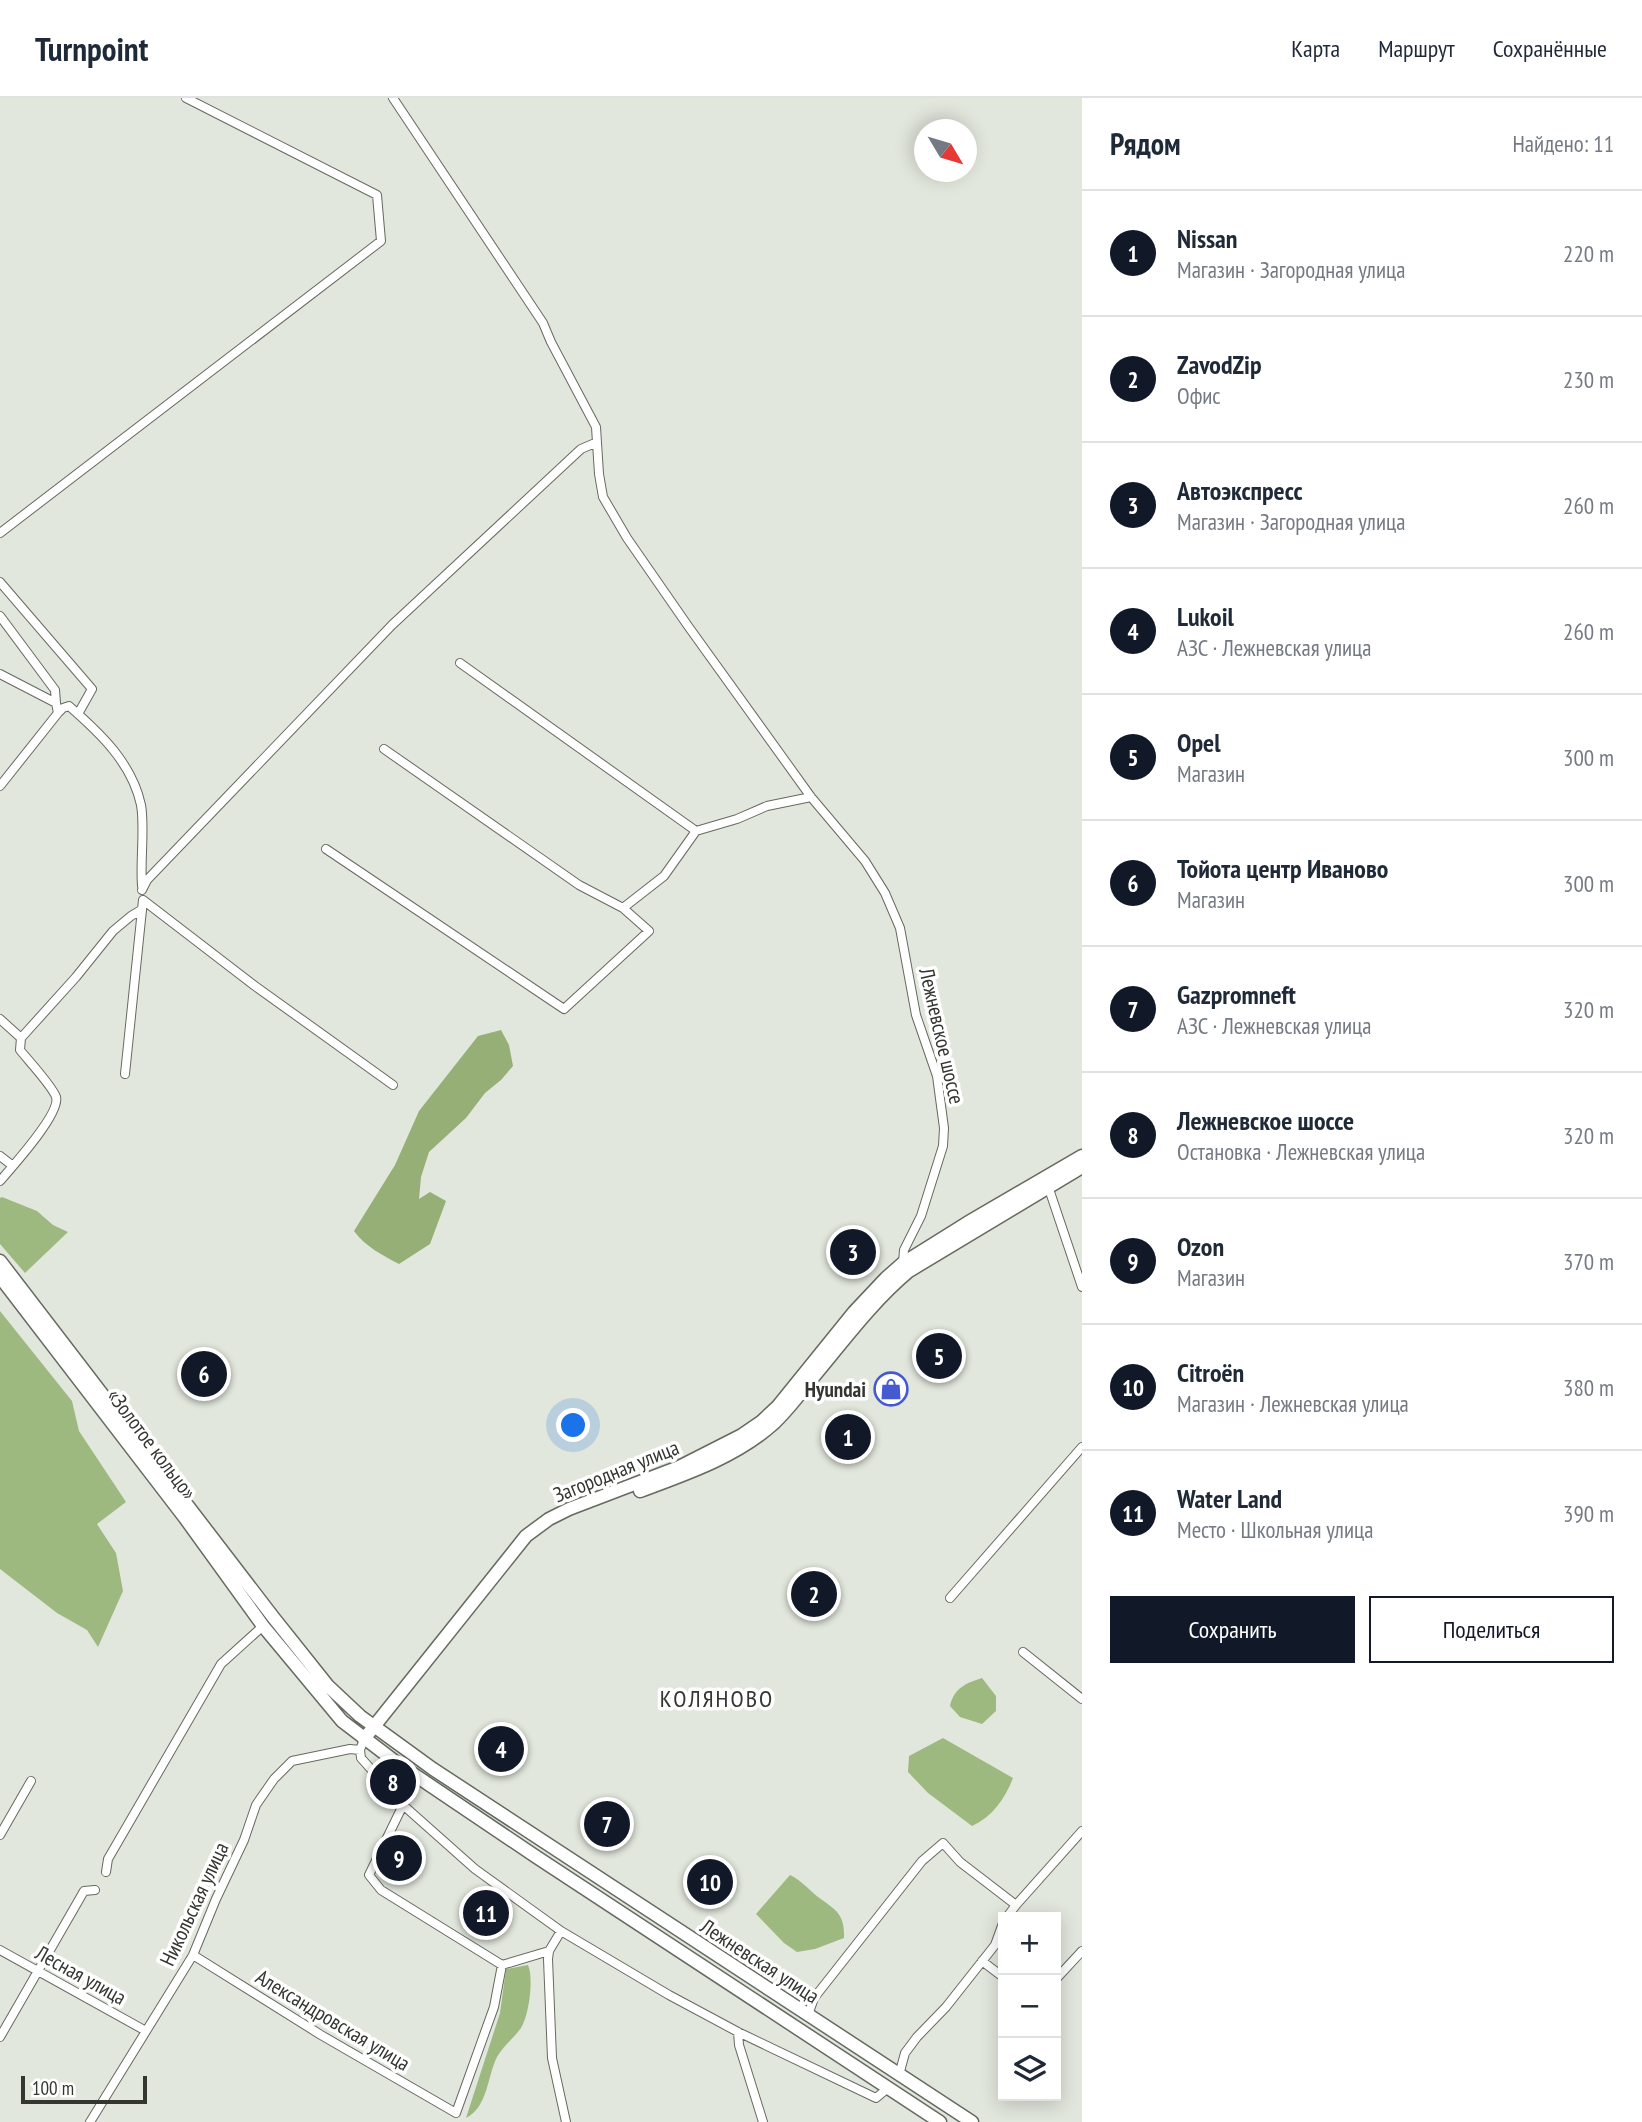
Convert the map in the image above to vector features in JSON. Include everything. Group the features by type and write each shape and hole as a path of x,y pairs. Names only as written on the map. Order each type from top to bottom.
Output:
{"main road":[{"path":"906,1267 1038,1180 1082,1156"},
{"path":"906,1267 1082,1167"},
{"name":"«Золотое кольцо»","path":"0,1261 269,1627"},
{"name":"Загородная улица","path":"365,1744 541,1534 554,1525 677,1478 744,1445 775,1422 906,1267"},
{"name":"«Золотое кольцо»","path":"0,1278 269,1627"},
{"name":"Лежневская улица","path":"269,1627 351,1709 377,1729 972,2122"},
{"name":"Лежневская улица","path":"269,1627 342,1721 365,1744 940,2122"}],"street":[{"path":"0,533 381,241 377,195 186,98"},
{"name":"Лежневское шоссе","path":"393,98 543,323 596,427 603,497 627,538 811,797 865,861 885,893 900,928 916,1016 937,1076 942,1103 943,1146 921,1216 904,1250 906,1267"},
{"path":"142,895 147,880 392,625 581,449 596,443"},
{"path":"0,582 92,689 78,714"},
{"path":"0,616 55,690 58,713"},
{"path":"460,663 696,831"},
{"path":"0,674 56,703"},
{"path":"0,786 58,713 69,706 96,729 124,765 141,806 142,895 125,1074"},
{"path":"326,849 565,1009 649,931 623,908 579,885 384,749"},
{"path":"623,908 664,876 696,831 737,819 767,806 811,797"},
{"path":"142,895 255,986 393,1085"},
{"path":"0,1181 57,1107 56,1096 20,1050 21,1038 113,931 141,910"},
{"path":"0,1019 21,1038"},
{"path":"0,1156 13,1166"},
{"path":"1048,1186 1082,1287"},
{"path":"950,1598 1082,1447"},
{"path":"106,1872 108,1859 221,1664 269,1627"},
{"path":"1023,1653 1082,1699"},
{"path":"365,1744 361,1758 403,1805 475,1869 561,1931 738,2032 876,2098 888,2088"},
{"name":"Никольская улица","path":"90,2122 193,1955 244,1840 256,1805 274,1779 292,1761 365,1744"},
{"path":"0,1835 31,1781"},
{"path":"403,1805 369,1875 381,1890 502,1965 549,1951"},
{"path":"1011,1912 1082,1831"},
{"path":"808,2015 814,1998 922,1861 943,1843 961,1862 1016,1905"},
{"path":"0,2037 84,1891 95,1891"},
{"path":"561,1931 549,1951 548,1959 552,2058 566,2122"},
{"path":"899,2075 905,2053 946,2007 995,1945 998,1937"},
{"name":"Лесная улица","path":"0,1950 146,2031"},
{"path":"1060,1975 1082,1951"},
{"name":"Александровская улица","path":"193,1955 321,2035 456,2113 494,2007 502,1965"},
{"path":"982,1961 1000,1975"},
{"path":"738,2032 739,2045 764,2122"}],"shaded area":[{"path":"501,1030 509,1045 513,1066 485,1093 466,1118 429,1152 421,1177 419,1199 430,1192 446,1201 430,1244 399,1264 369,1246 354,1231 395,1165 419,1111 478,1036"},
{"path":"2,1197 37,1211 53,1225 68,1232 25,1273 0,1244"},
{"path":"0,1311 72,1401 79,1431 126,1502 97,1524 116,1553 123,1591 98,1647 87,1630 57,1613 0,1569"},
{"path":"982,1678 996,1696 996,1711 982,1724 960,1717 950,1706 954,1695 962,1687"},
{"path":"943,1738 1013,1778 997,1806 986,1818 972,1826 928,1793 908,1772 909,1756"},
{"path":"790,1875 838,1913 843,1923 844,1938 815,1949 797,1952 784,1943 756,1914"},
{"path":"528,1965 531,1987 524,2022 497,2057 479,2107 466,2118 500,2013 506,1969"}],"place":[{"name":"Автоэкспресс","path":"853,1252"},
{"name":"Opel","path":"939,1356"},
{"name":"Тойота центр Иваново","path":"204,1374"},
{"name":"Hyundai","path":"891,1389"},
{"name":"Nissan","path":"848,1437"},
{"name":"ZavodZip","path":"814,1594"},
{"name":"Lukoil","path":"501,1749"},
{"name":"Лежневское шоссе","path":"393,1782"},
{"name":"Gazpromneft","path":"607,1824"},
{"name":"Ozon","path":"399,1858"},
{"name":"Citroën","path":"710,1882"},
{"name":"Water Land","path":"486,1913"}],"district":[{"name":"КОЛЯНОВО","path":"717,1698"}]}
